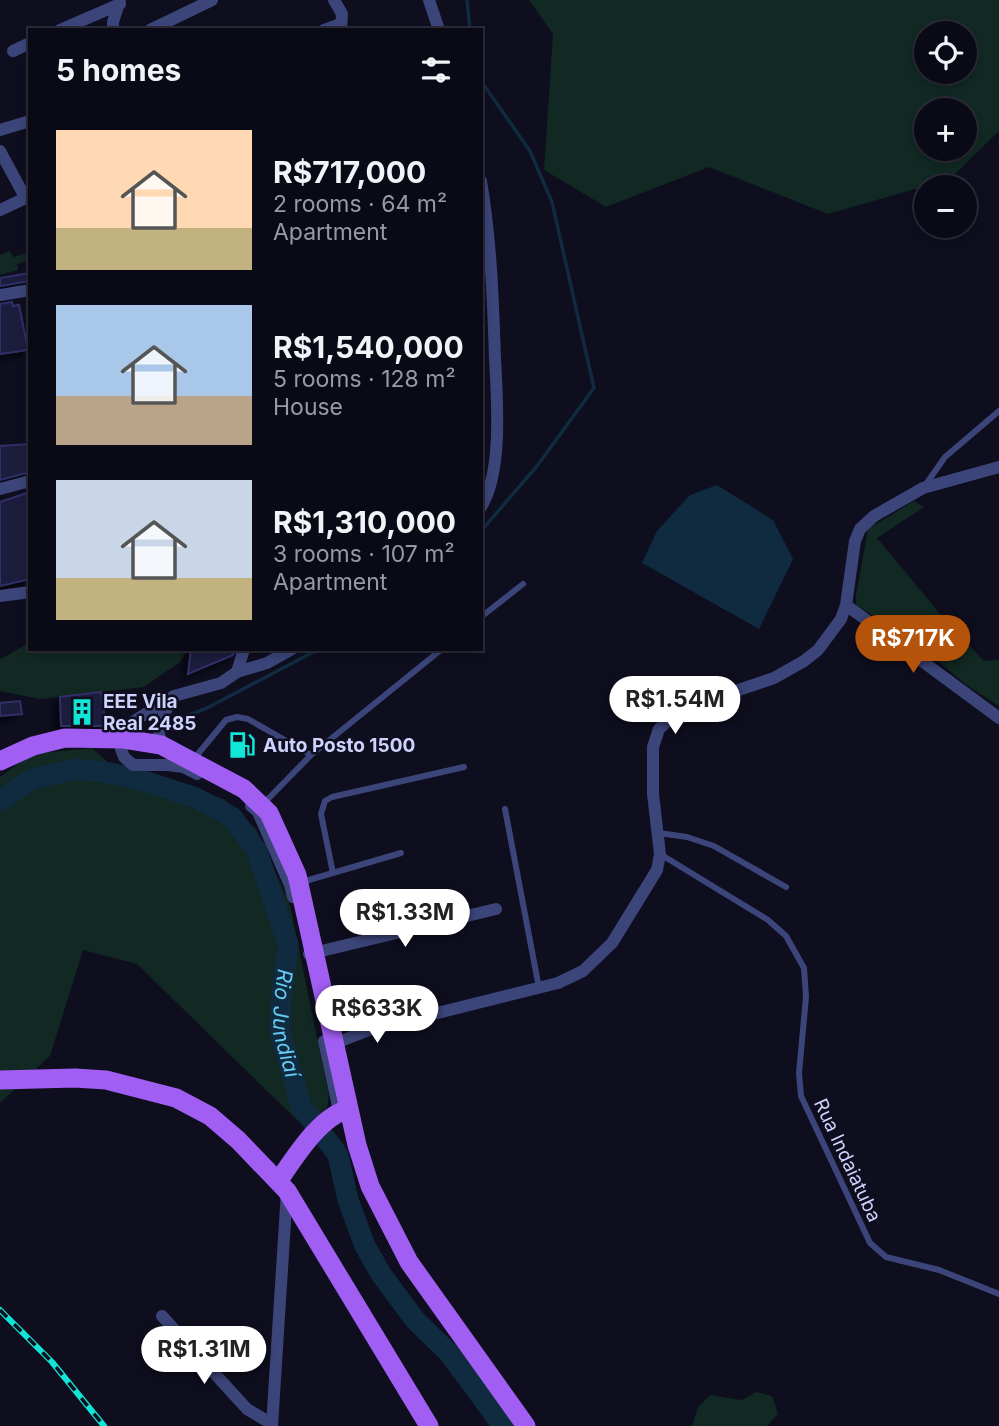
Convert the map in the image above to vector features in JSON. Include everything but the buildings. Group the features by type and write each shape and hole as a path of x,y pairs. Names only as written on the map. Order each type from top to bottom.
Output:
{"main road":[{"path":"0,761 33,746 65,738 124,739 160,736 188,764 244,789 257,806 268,813 294,884 330,1045 340,1113 370,1186 409,1262 526,1426"},
{"path":"0,1080 106,1080 176,1098 210,1116 283,1186 429,1426"},
{"path":"283,1186 298,1153 340,1113"}],"street":[{"path":"154,28 212,0"},
{"path":"334,0 342,14 341,27"},
{"path":"429,0 438,28"},
{"path":"64,28 120,2"},
{"path":"113,28 120,2"},
{"path":"13,51 28,44"},
{"path":"0,130 28,122"},
{"path":"0,151 27,197 0,210"},
{"path":"483,504 494,465 497,418 484,218"},
{"path":"0,295 28,290"},
{"path":"330,1045 369,1030 558,983 583,971 612,943 657,870 660,854 653,794 653,747 659,729 688,707 774,678 818,650 841,619 846,605 855,541 860,529 874,516 923,488 999,467"},
{"path":"0,489 28,482"},
{"path":"0,596 28,592"},
{"path":"846,605 999,718"},
{"path":"237,672 243,651"},
{"path":"188,764 133,765 124,757 121,749 134,721 174,696 221,683 237,672 267,663 288,651"},
{"path":"134,721 160,736 163,714 174,696"},
{"path":"310,954 496,909"},
{"path":"162,1316 247,1409 272,1425 283,1186"}],"lane":[{"path":"923,488 946,457 999,411"},
{"path":"483,615 523,584"},
{"path":"257,806 311,755 440,651"},
{"path":"188,764 226,720 237,717 248,719 311,755"},
{"path":"333,873 321,814 325,801 332,797 464,767"},
{"path":"505,809 539,988"},
{"path":"659,833 687,837 714,846 786,887"},
{"path":"294,884 401,853"},
{"name":"Rua Indaiatuba","path":"660,854 768,920 786,936 804,968 806,996 799,1073 801,1097 870,1243 886,1257 939,1270 999,1294"}],"green space":[{"path":"529,0 999,0 999,131 977,153 977,98 914,98 914,161 968,161 954,175 914,175 914,189 828,214 709,167 606,207 544,170 553,34"},
{"path":"10,251 13,257 28,253 28,261 17,264 18,270 0,275 0,255"},
{"path":"914,501 924,507 877,538 941,615 984,661 999,660 999,706 965,684 923,648 856,605 868,529"},
{"path":"28,643 28,651 187,651 180,662 144,687 40,699 0,691 0,657 1,659"},
{"path":"92,748 111,765 224,799 256,829 290,905 329,1096 327,1108 305,1128 137,964 83,950 50,1056 0,1103 0,777 31,754"},
{"path":"756,1392 772,1396 778,1414 767,1426 692,1426 698,1407 710,1395 742,1400"}],"water":[{"path":"717,485 773,520 793,559 759,629 642,563 657,531 690,495"}],"waterway":[{"path":"467,0 470,28"},
{"path":"483,84 530,151 552,202 594,388 537,466 483,529"},
{"path":"184,717 207,708 315,651"},
{"path":"76,769 90,762"},
{"name":"Rio Jundiaí","path":"0,801 32,779 76,769 110,773 147,782 196,798 232,817 257,851 288,944 280,1032 301,1106 338,1155 348,1200 365,1246 381,1274 415,1320 449,1353 503,1426"}],"railway":[{"path":"0,1310 52,1362 104,1426"}],"place":[{"name":"EEE Vila Real 2485","path":"82,712"},
{"name":"Auto Posto 1500","path":"242,745"}]}
